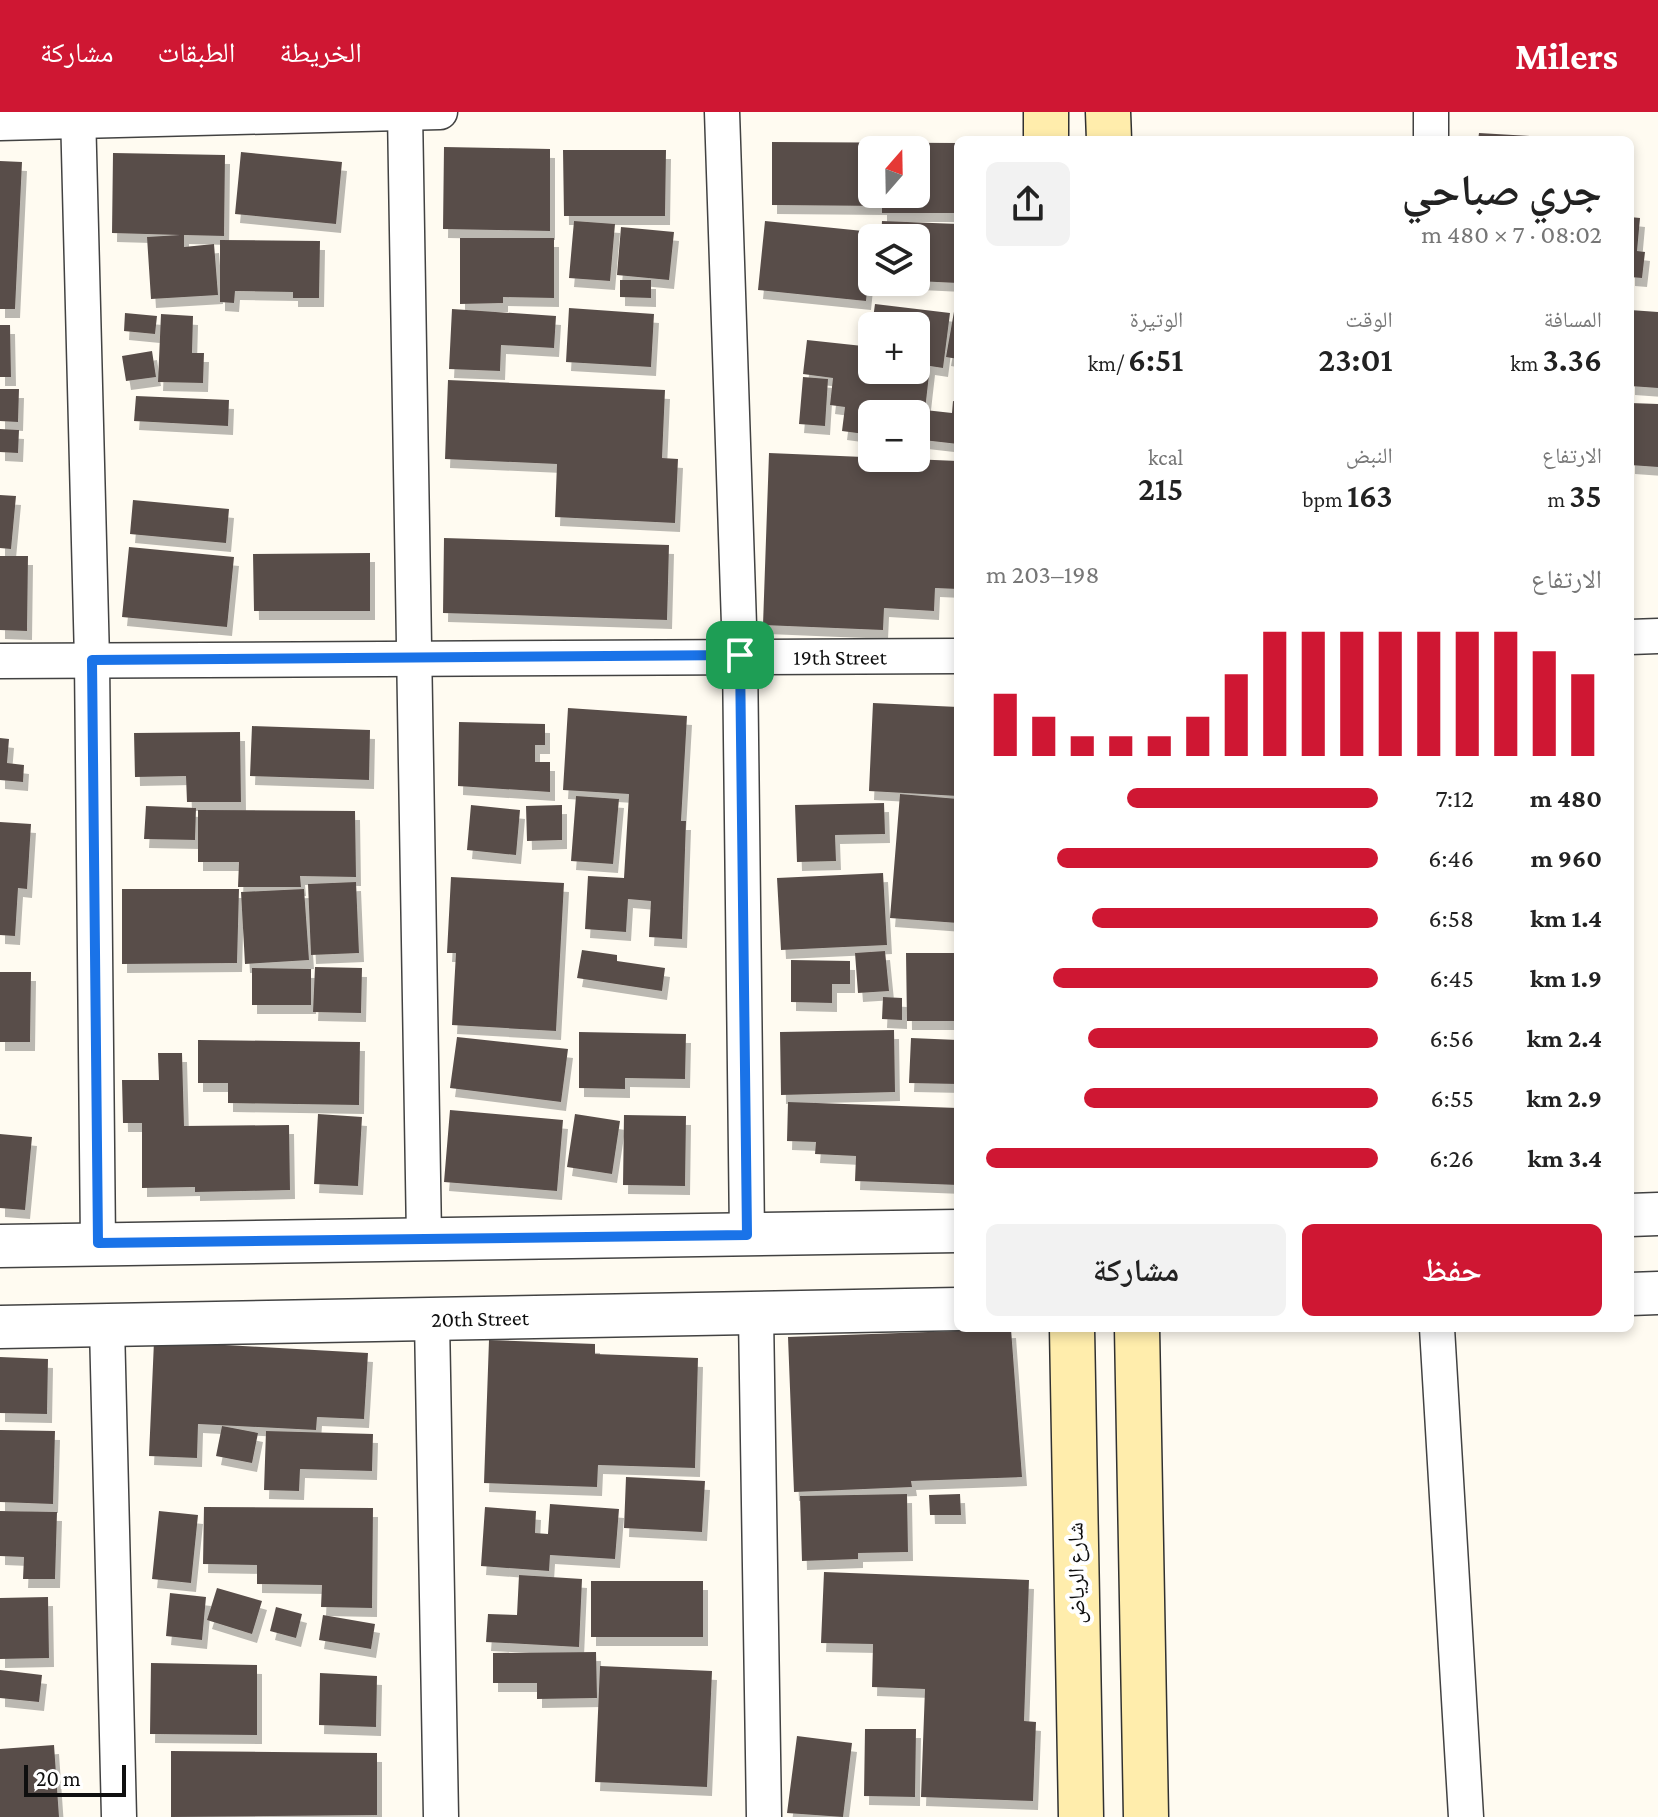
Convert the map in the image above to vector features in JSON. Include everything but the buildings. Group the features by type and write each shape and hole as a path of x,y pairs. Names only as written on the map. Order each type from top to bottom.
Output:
{"main road":[{"path":"1046,112 1046,136"},
{"path":"1108,112 1109,136"},
{"name":"شارع الرياض","path":"1072,1332 1081,1817"},
{"path":"1137,1332 1146,1817"}],"street":[{"path":"405,112 424,1237"},
{"path":"0,123 78,116 440,112"},
{"path":"722,112 740,655 747,1235"},
{"path":"1431,112 1431,136"},
{"path":"78,116 92,660 98,1243"},
{"path":"1634,637 1658,636"},
{"name":"19th Street","path":"0,661 954,656"},
{"path":"1634,1215 1658,1214"},
{"path":"0,1246 954,1231"},
{"path":"1634,1294 1658,1293"},
{"name":"20th Street","path":"0,1327 954,1309"},
{"path":"756,1315 764,1817"},
{"path":"432,1320 441,1817"},
{"path":"107,1326 119,1817"},
{"path":"1437,1332 1466,1817"}],"route":[{"path":"740,655 747,1235 98,1243 92,660 740,655"}]}
